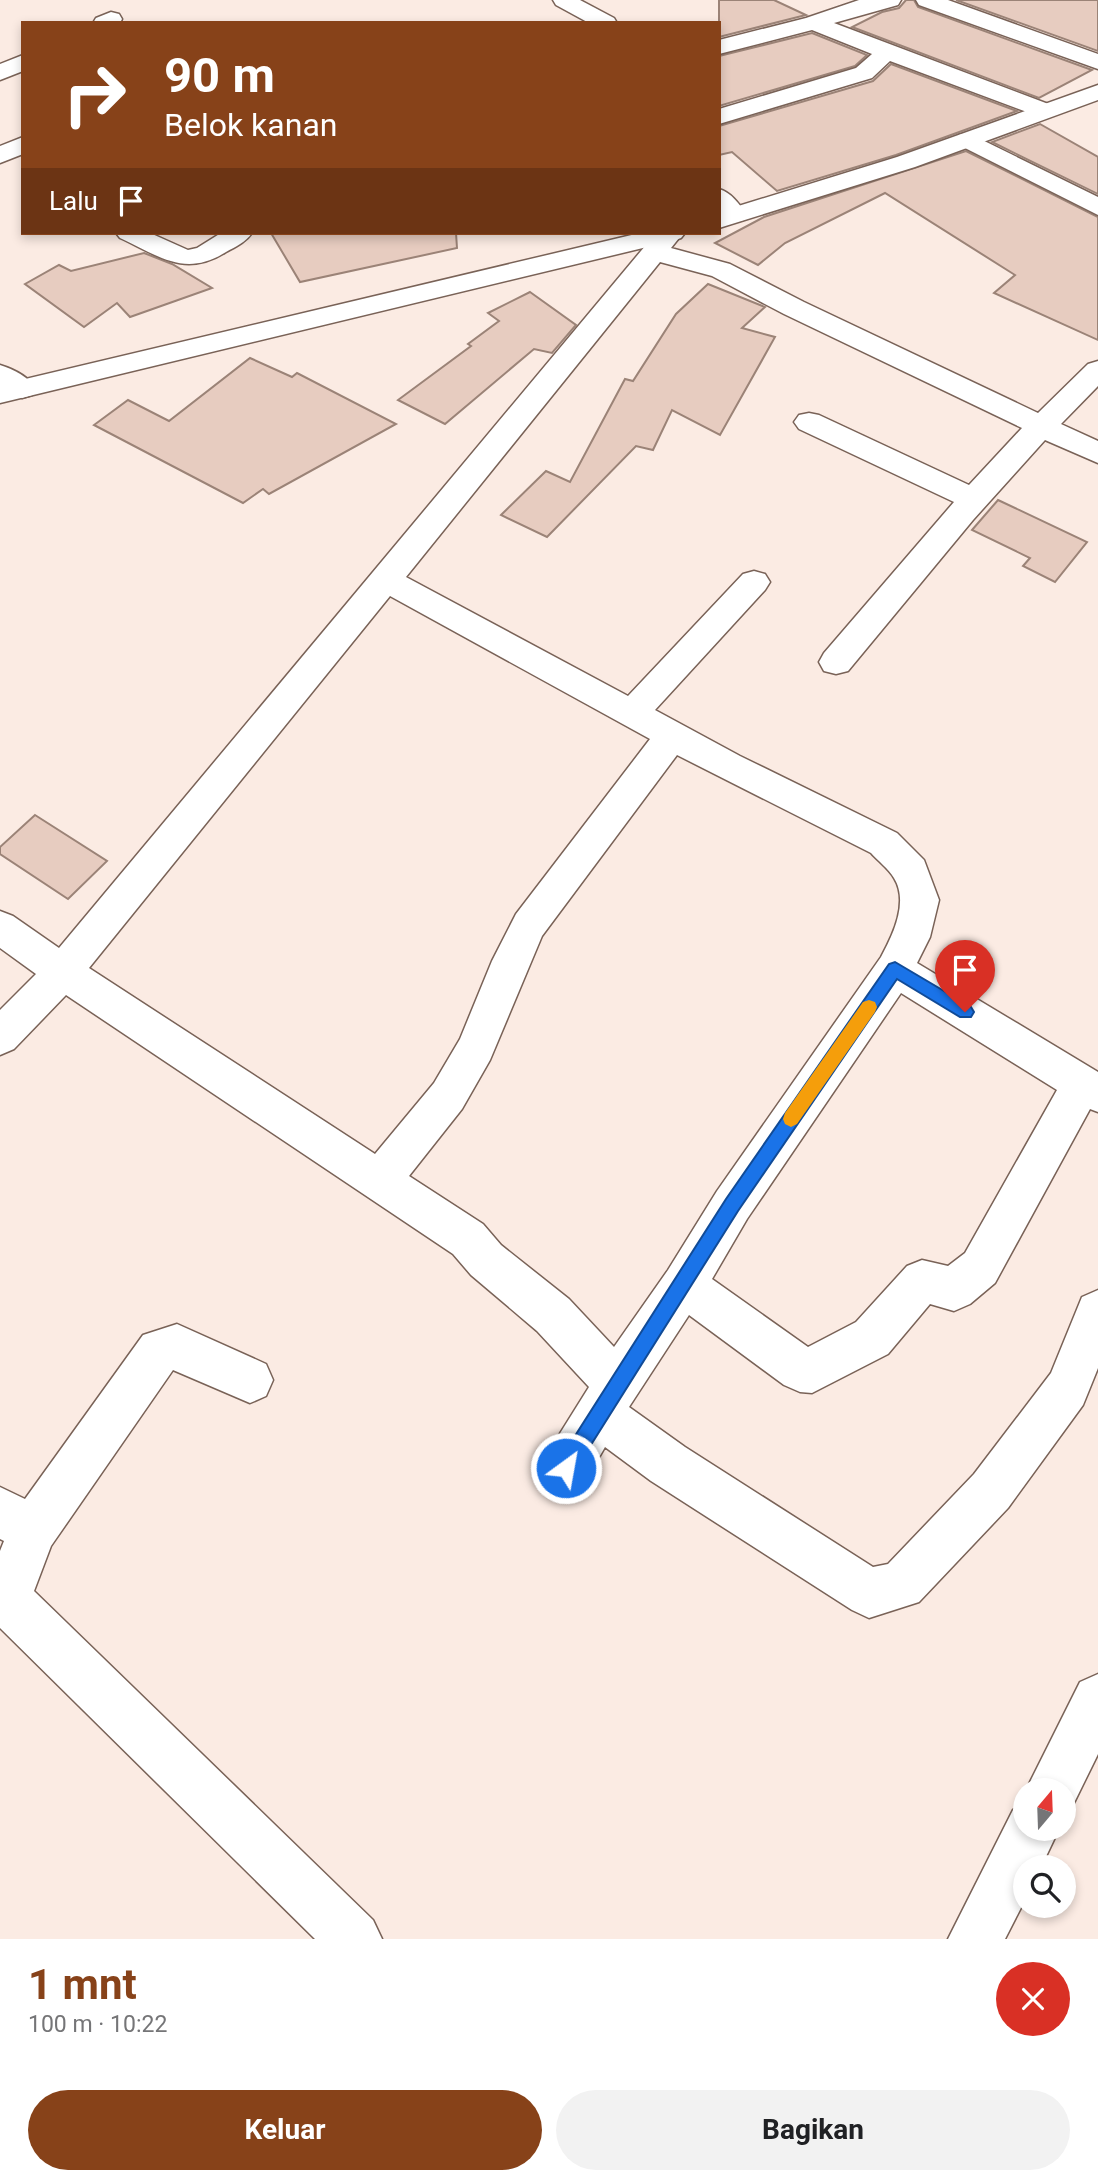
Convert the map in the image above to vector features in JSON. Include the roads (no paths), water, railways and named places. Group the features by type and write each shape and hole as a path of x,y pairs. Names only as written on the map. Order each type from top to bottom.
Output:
{"street":[{"path":"564,0 602,21"},
{"path":"721,46 890,0"},
{"path":"927,0 1098,62"},
{"path":"814,23 1043,110"},
{"path":"721,116 864,73 887,52"},
{"path":"0,73 21,63"},
{"path":"724,211 906,162 1098,92"},
{"path":"968,140 1098,207"},
{"path":"0,156 21,145"},
{"path":"133,235 185,258 205,254 236,235"},
{"path":"7,386 666,239 794,307 1098,453"},
{"path":"0,1037 63,972 666,239"},
{"path":"836,662 1040,424 1098,370"},
{"path":"808,422 973,499"},
{"path":"386,580 672,736 884,843 911,871 920,900 911,937 895,969 732,1205 684,1285 566,1468"},
{"path":"632,714 754,582"},
{"path":"380,1181 448,1096 469,1060 529,925 672,736"},
{"path":"0,927 63,972 468,1239 486,1260 554,1315 608,1399 668,1464 869,1592 902,1585 991,1491 1067,1389 1098,1312"},
{"path":"684,1285 800,1369 813,1370 872,1338 922,1281 954,1289 980,1268 1090,1089 895,969"},
{"path":"250,1380 177,1346 159,1351 16,1521 6,1600 354,1939"},
{"path":"1058,1778 1098,1700"},
{"path":"976,1939 1026,1841"}]}
